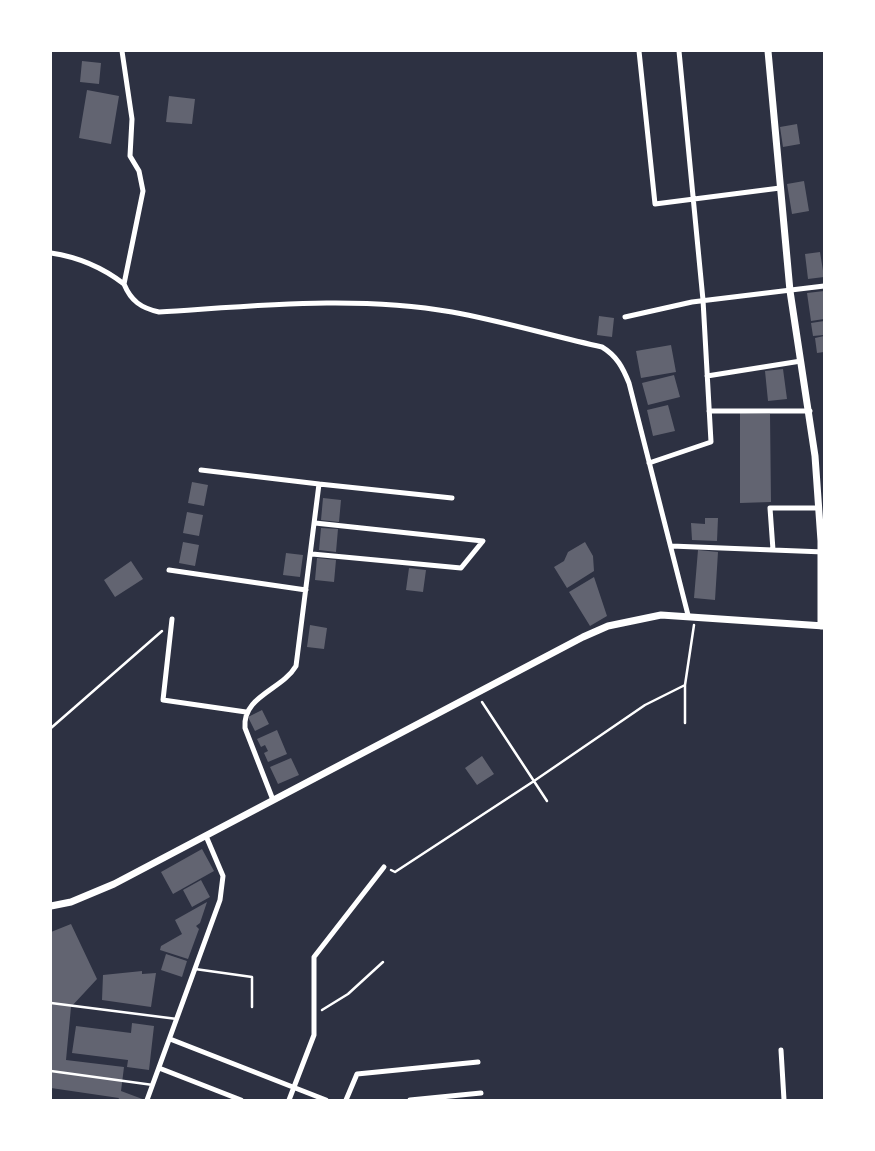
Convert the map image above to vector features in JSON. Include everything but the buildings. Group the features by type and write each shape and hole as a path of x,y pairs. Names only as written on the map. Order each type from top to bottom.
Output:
{"street":[{"path":"122,51 132,119 130,156 143,181 124,284"},
{"path":"639,51 655,204 780,188"},
{"path":"649,463 711,442 703,300 679,51"},
{"path":"51,906 93,894 608,626 661,615 692,615 823,626 823,552 810,411 790,291 768,51"},
{"path":"51,253 83,260 113,275 124,284 136,303 159,312 305,303 378,305 450,312 602,347 611,352 622,365 629,383 671,546 692,615"},
{"path":"625,317 703,300 824,286"},
{"path":"707,376 801,361"},
{"path":"709,411 810,411"},
{"path":"201,470 453,498"},
{"path":"274,800 245,727 246,712 254,702 285,680 296,666 319,484"},
{"path":"773,550 770,509 819,508"},
{"path":"312,554 461,568 483,541 315,523"},
{"path":"671,546 823,552"},
{"path":"169,570 306,590"},
{"path":"172,621 163,700 246,712"},
{"path":"147,1100 220,900 223,884 221,869 206,836"},
{"path":"289,1100 314,1035 314,957 384,867"},
{"path":"170,1039 326,1100"},
{"path":"781,1050 784,1100"},
{"path":"346,1100 357,1074 478,1062"},
{"path":"159,1068 241,1100"},
{"path":"411,1100 481,1093"}],"lane":[{"path":"195,969 252,977 252,1007"},
{"path":"51,1003 177,1019"},
{"path":"51,1071 153,1085"}],"path":[{"path":"685,723 685,685 692,615"},
{"path":"51,728 172,621"},
{"path":"384,867 395,872 645,705 685,685"},
{"path":"476,693 547,801"},
{"path":"313,1015 348,994 383,962"}]}
